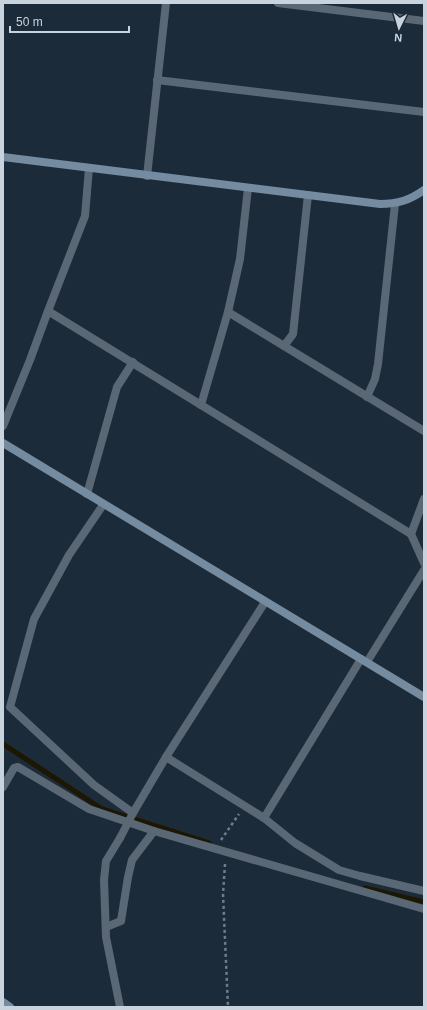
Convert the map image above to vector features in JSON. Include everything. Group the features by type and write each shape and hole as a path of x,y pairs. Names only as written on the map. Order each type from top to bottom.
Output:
{"street":[{"path":"147,176 166,3"},
{"path":"278,3 424,21"},
{"path":"157,80 424,112"},
{"path":"3,157 380,204 395,204 409,200 424,190"},
{"path":"3,426 85,216 89,168"},
{"path":"200,405 228,312 240,259 248,188"},
{"path":"284,346 293,334 308,196"},
{"path":"367,397 375,379 378,364 395,204"},
{"path":"48,311 411,534 424,563"},
{"path":"228,312 424,431"},
{"path":"87,494 118,387 132,362"},
{"path":"3,443 103,505 424,697"},
{"path":"411,534 424,499"},
{"path":"103,505 69,555 34,619 10,707 94,785 133,813"},
{"path":"264,818 364,660 424,570"},
{"path":"120,1007 106,927 104,880 106,861 166,758 265,602"},
{"path":"166,758 264,818 295,843 339,870 424,891"},
{"path":"3,787 10,772 14,768 18,767 89,809 154,831 424,908"},
{"path":"106,927 121,921 132,860 154,831"},
{"path":"3,1002 10,1007"}],"path":[{"path":"217,849 222,837 245,806"},
{"path":"228,1007 223,894 224,867 229,853"}],"waterway":[{"path":"3,744 102,809 209,843"},
{"path":"365,888 424,902"}]}
